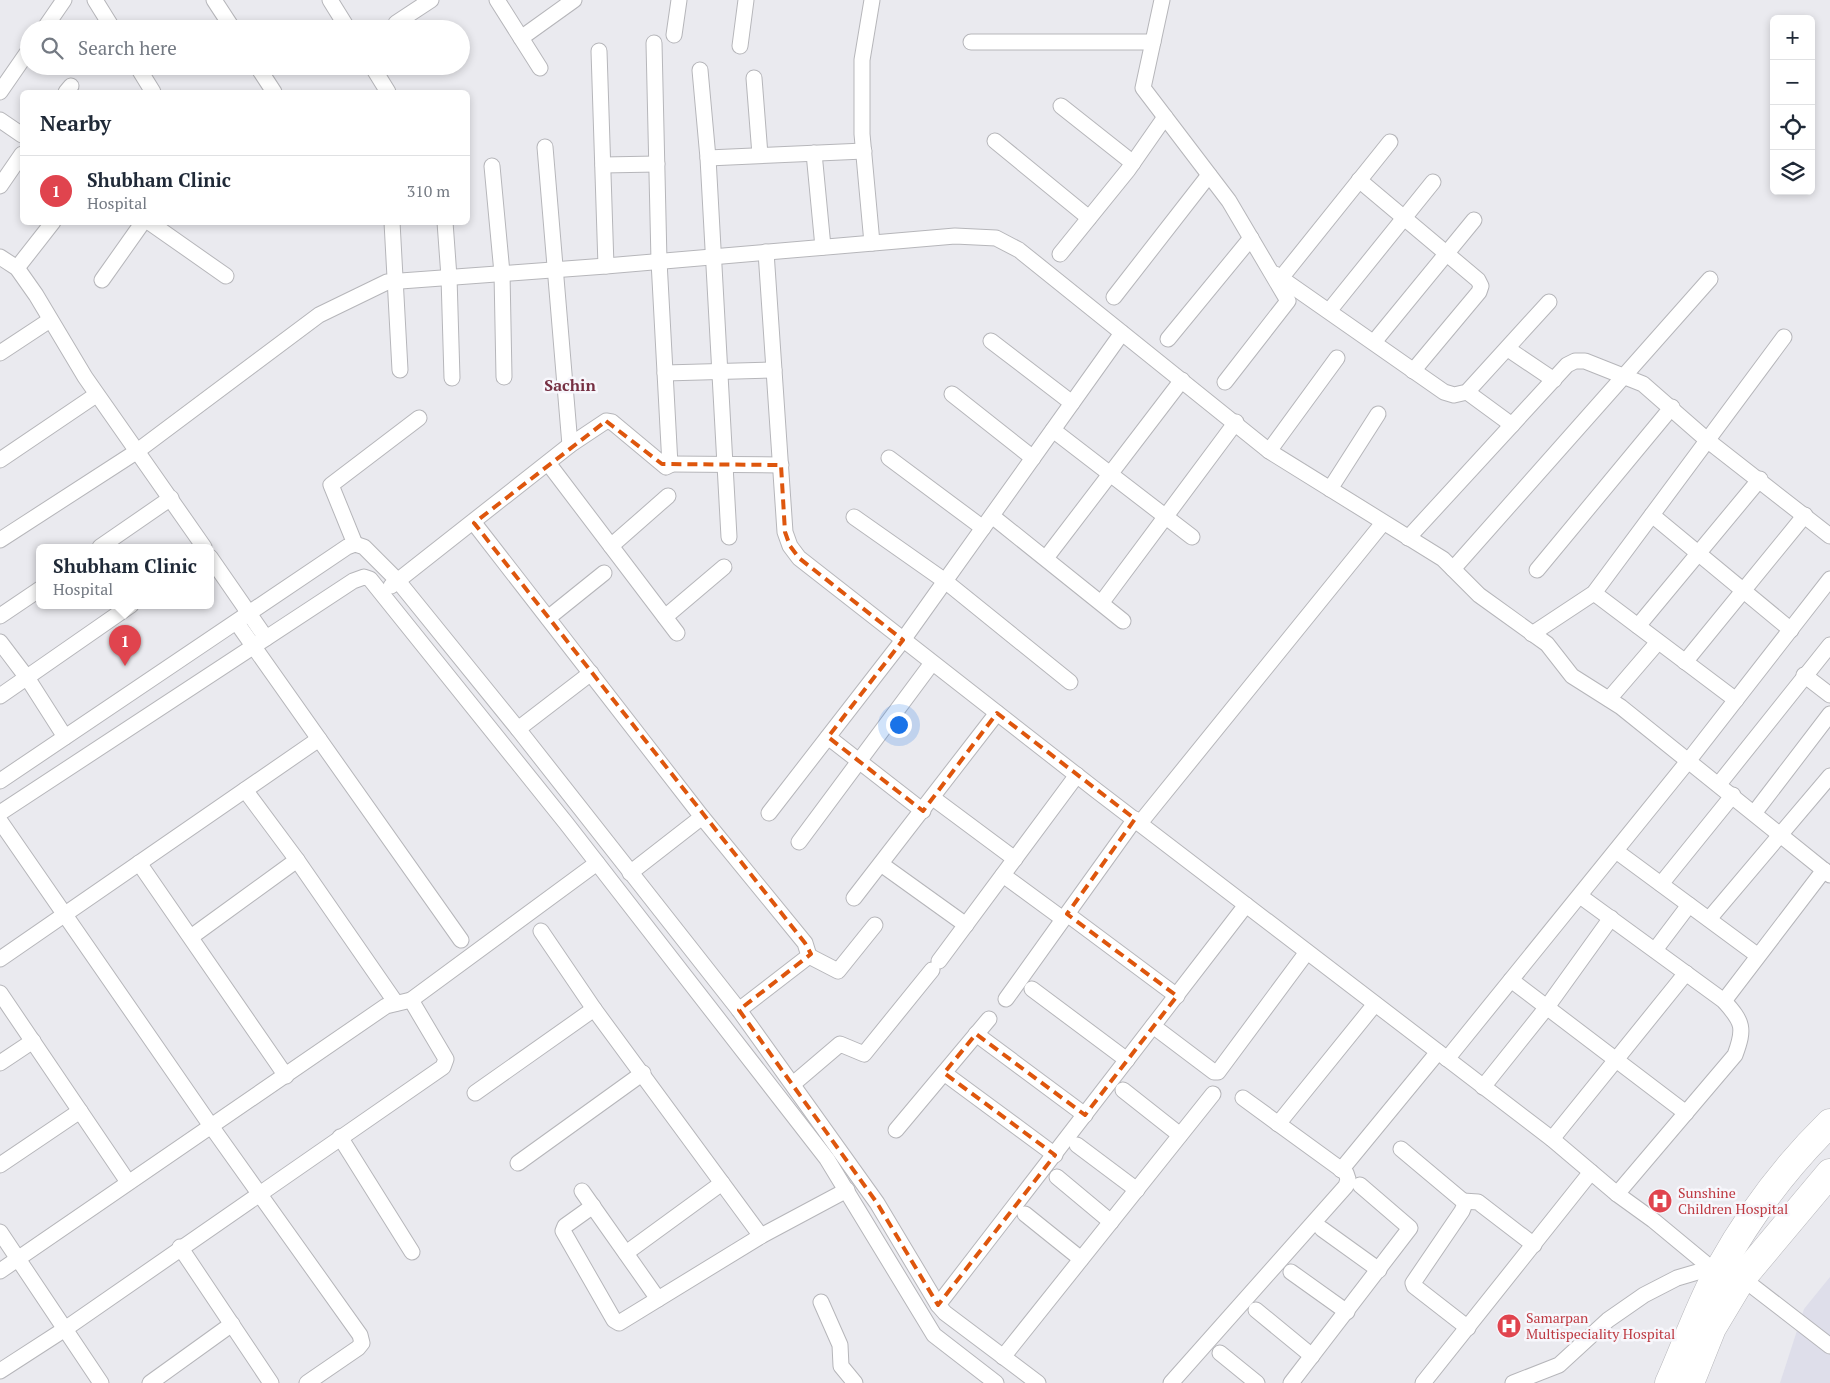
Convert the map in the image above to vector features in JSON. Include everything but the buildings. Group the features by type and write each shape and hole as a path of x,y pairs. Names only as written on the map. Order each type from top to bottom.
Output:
{"highway":[{"path":"1669,1383 1724,1272 1774,1183 1798,1154 1830,1123"},
{"path":"1690,1383 1712,1328 1724,1272 1826,1185"}],"street":[{"path":"50,20 64,0"},
{"path":"95,0 107,20"},
{"path":"214,0 227,20"},
{"path":"330,0 342,20"},
{"path":"401,20 431,0"},
{"path":"497,0 540,68"},
{"path":"521,38 574,0"},
{"path":"674,35 679,0"},
{"path":"740,46 746,0"},
{"path":"872,0 862,60 864,151 872,243"},
{"path":"1162,0 1143,88 1229,201 1275,274 1288,301 1225,382"},
{"path":"971,42 1153,42"},
{"path":"654,43 659,262 670,464"},
{"path":"599,51 606,266"},
{"path":"0,92 20,63"},
{"path":"700,70 708,158 729,537"},
{"path":"143,75 152,90"},
{"path":"263,75 273,90"},
{"path":"378,75 387,90"},
{"path":"754,78 760,155"},
{"path":"1061,106 1133,163"},
{"path":"1060,254 1133,163 1165,117"},
{"path":"0,120 20,135"},
{"path":"994,140 1089,218"},
{"path":"1275,274 1359,180 1390,142"},
{"path":"545,147 570,446"},
{"path":"708,158 864,151"},
{"path":"814,153 823,247"},
{"path":"0,186 20,157"},
{"path":"603,164 657,164"},
{"path":"492,166 502,273 504,377"},
{"path":"1114,297 1209,175"},
{"path":"1359,180 1446,252 1478,280 1481,286 1479,292 1413,371"},
{"path":"1329,311 1434,182"},
{"path":"1374,342 1474,220"},
{"path":"49,225 6,262 36,295 96,394 136,452 172,498 202,544"},
{"path":"102,280 141,225"},
{"path":"153,225 226,276"},
{"path":"392,225 400,370"},
{"path":"444,225 449,277 452,378"},
{"path":"0,540 136,452 319,315 379,286 395,281 659,262 955,236 996,238 1019,250 1236,422 1269,451 1443,559 1479,595 1518,621 1546,644 1572,676 1609,699 1689,760 1827,872 1757,955 1724,1001"},
{"path":"1168,339 1251,238"},
{"path":"766,252 785,532 790,546 799,558 1077,775 1552,1139 1617,1194 1830,1346"},
{"path":"1275,274 1444,392 1454,395 1467,392 1549,302"},
{"path":"1453,569 1710,279"},
{"path":"0,353 50,320"},
{"path":"769,813 903,640 1122,333"},
{"path":"1532,634 1594,593 1784,337"},
{"path":"991,341 1072,403"},
{"path":"1508,349 1554,380"},
{"path":"1269,451 1338,358"},
{"path":"1408,538 1567,365 1575,361 1585,361 1643,384 1672,407 1707,440 1760,479 1830,536"},
{"path":"665,373 719,370 774,370"},
{"path":"1046,558 1182,380"},
{"path":"1467,392 1512,425"},
{"path":"0,460 96,394"},
{"path":"952,394 1033,458"},
{"path":"1537,570 1672,407"},
{"path":"1330,489 1378,414"},
{"path":"419,418 331,485 355,544 364,548 398,581 518,729 739,1010 887,1219 938,1305 1038,1383"},
{"path":"382,593 474,523 570,446 606,421 612,422 666,467 670,464 725,463 781,465"},
{"path":"1102,602 1236,422"},
{"path":"1053,430 1192,536"},
{"path":"889,458 1046,558 1123,621"},
{"path":"548,463 677,633"},
{"path":"1638,626 1760,479"},
{"path":"611,546 668,496"},
{"path":"104,544 172,498"},
{"path":"1652,515 1791,630"},
{"path":"1685,662 1805,515"},
{"path":"854,517 945,581 1070,682"},
{"path":"474,523 702,816 805,943 809,956 838,971 875,926"},
{"path":"1006,999 1065,916 1137,821 1383,523"},
{"path":"0,781 355,544"},
{"path":"214,564 243,619 319,740 461,940"},
{"path":"665,617 724,566"},
{"path":"548,618 604,573"},
{"path":"0,813 354,580 364,577 370,580 597,863 827,1159 934,1335 996,1383"},
{"path":"1341,1170 1511,980 1689,760 1830,579"},
{"path":"0,616 36,592"},
{"path":"1594,593 1736,700"},
{"path":"0,696 28,679 125,609"},
{"path":"0,642 28,679 65,737"},
{"path":"1609,699 1658,642"},
{"path":"1719,784 1804,675 1830,645"},
{"path":"799,842 932,662"},
{"path":"518,729 591,673"},
{"path":"1804,675 1830,695"},
{"path":"854,898 997,713"},
{"path":"1754,812 1830,714"},
{"path":"828,737 923,811"},
{"path":"0,959 319,740"},
{"path":"793,1084 840,1044 860,1054 868,1052 936,965 1077,775"},
{"path":"1709,919 1830,776"},
{"path":"245,790 297,860 396,1003"},
{"path":"1661,884 1733,794"},
{"path":"933,798 1015,858"},
{"path":"630,873 702,816"},
{"path":"0,822 211,1126 360,1335 362,1343 358,1348 307,1383"},
{"path":"1616,851 1757,955"},
{"path":"191,937 297,860"},
{"path":"139,863 286,1076"},
{"path":"0,1271 386,1006 411,1000 597,863"},
{"path":"882,864 966,925"},
{"path":"1003,875 1065,916 1176,996"},
{"path":"1580,896 1724,1001 1739,1017 1742,1035 1735,1055 1617,1194"},
{"path":"938,1305 1246,905"},
{"path":"1655,950 1689,905"},
{"path":"1483,1087 1547,1007 1611,918"},
{"path":"541,931 594,1009 643,1073 760,1236"},
{"path":"1154,1026 1214,1072 1218,1072 1307,952"},
{"path":"739,1010 809,956"},
{"path":"1552,1139 1686,973"},
{"path":"1511,980 1686,1113"},
{"path":"1032,989 1127,1060"},
{"path":"0,993 128,1182"},
{"path":"0,1371 65,1329 446,1063 446,1058 411,1000"},
{"path":"1278,1124 1375,1004"},
{"path":"475,1093 594,1009"},
{"path":"896,1130 989,1019"},
{"path":"976,1034 1085,1115"},
{"path":"0,1063 33,1041"},
{"path":"518,1163 643,1073"},
{"path":"944,1073 1055,1155"},
{"path":"1123,1090 1180,1135"},
{"path":"1003,1357 1213,1094"},
{"path":"1171,1383 1346,1186 1348,1180 1346,1173 1243,1098"},
{"path":"0,1165 80,1111"},
{"path":"340,1137 412,1252"},
{"path":"1077,1145 1137,1190"},
{"path":"1401,1149 1463,1201 1478,1202 1534,1245"},
{"path":"1423,1383 1591,1172"},
{"path":"1057,1177 1111,1222"},
{"path":"626,1253 722,1183"},
{"path":"1291,1383 1410,1228 1360,1186"},
{"path":"593,1206 565,1226 563,1231 614,1320 619,1323 760,1236 847,1190"},
{"path":"582,1191 658,1299"},
{"path":"1463,1201 1462,1211 1413,1283 1414,1286 1468,1328"},
{"path":"1025,1214 1081,1259"},
{"path":"871,1230 887,1219"},
{"path":"1322,1229 1379,1270"},
{"path":"0,1232 101,1383"},
{"path":"180,1247 271,1383"},
{"path":"1291,1272 1347,1312"},
{"path":"1513,1383 1559,1365 1608,1320 1644,1295 1677,1278 1724,1272"},
{"path":"821,1302 840,1345 840,1363 855,1383"},
{"path":"1256,1310 1312,1356"},
{"path":"150,1383 232,1324"},
{"path":"1220,1353 1257,1383"}],"highlighted area":[{"path":"606,421 662,464 781,465 785,532 790,546 799,558 903,640 828,737 923,811 997,713 1135,819 1067,914 1177,996 1085,1115 976,1034 944,1073 1055,1155 938,1305 877,1203 739,1010 811,954 805,943 474,523"}],"shaded area":[{"path":"1830,1277 1830,1383 1780,1383 1804,1309"}],"place":[{"name":"Shubham Clinic","path":"125,666"},
{"name":"Sunshine Children Hospital","path":"1660,1201"},
{"name":"Samarpan Multispeciality Hospital","path":"1509,1326"}],"district":[{"name":"Sachin","path":"570,385"}]}
